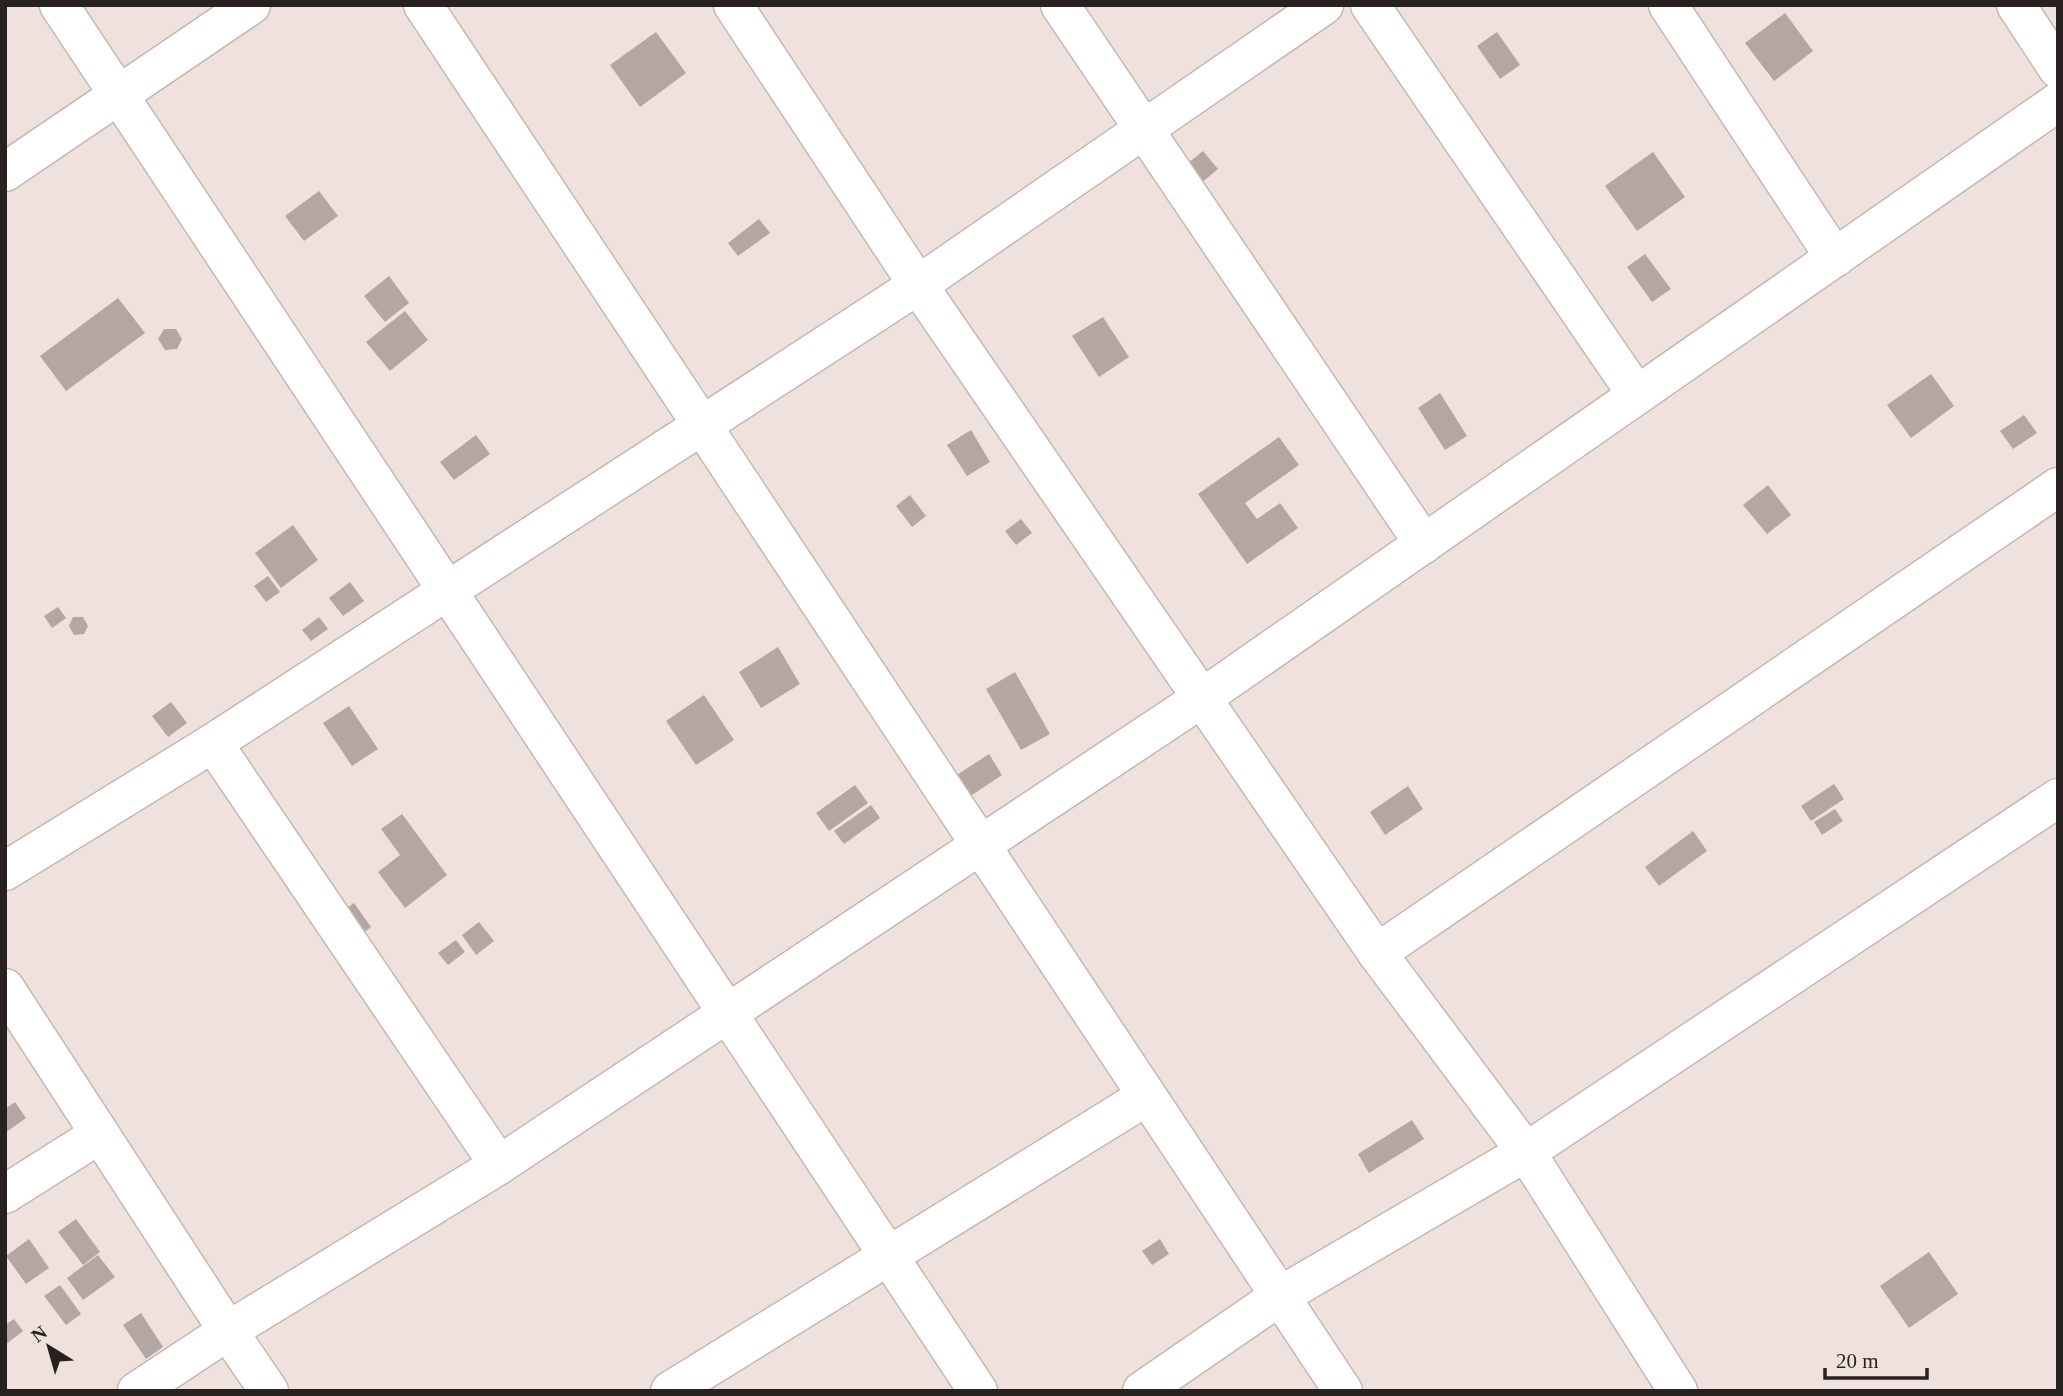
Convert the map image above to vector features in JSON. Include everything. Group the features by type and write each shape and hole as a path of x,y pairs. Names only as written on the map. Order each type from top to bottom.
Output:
{"street":[{"path":"59,5 978,1391"},
{"path":"5,172 251,5"},
{"path":"423,5 1343,1391"},
{"path":"733,5 918,285 1377,953 1526,1152 1678,1391"},
{"path":"1060,5 1424,544"},
{"path":"5,871 213,743 918,285 1324,5"},
{"path":"1370,5 1637,395"},
{"path":"1668,5 1835,258"},
{"path":"2016,5 2058,69"},
{"path":"137,1391 228,1331 499,1165 1202,698 2058,102"},
{"path":"1377,953 2058,486"},
{"path":"213,743 499,1165"},
{"path":"1142,1391 1280,1296 1526,1152 2058,798"},
{"path":"5,988 269,1391"},
{"path":"670,1391 1147,1096"},
{"path":"5,1194 100,1134"}],"building":[{"path":"1785,13 1813,51 1774,81 1745,43"},
{"path":"656,32 686,73 640,107 610,65"},
{"path":"1497,32 1520,65 1500,79 1477,46"},
{"path":"1203,151 1218,169 1182,199 1167,180"},
{"path":"1653,152 1685,197 1637,231 1605,186"},
{"path":"319,191 338,216 304,241 285,216"},
{"path":"759,219 770,233 738,256 728,243"},
{"path":"1645,254 1671,289 1652,302 1627,267"},
{"path":"389,276 409,303 385,322 364,296"},
{"path":"118,298 145,333 66,391 40,356"},
{"path":"405,311 428,340 390,371 366,342"},
{"path":"1103,317 1129,357 1099,377 1072,336"},
{"path":"164,329 176,329 182,339 177,349 165,350 158,339"},
{"path":"1931,374 1954,406 1911,438 1887,405"},
{"path":"1440,393 1467,436 1445,450 1418,408"},
{"path":"2024,415 2037,433 2013,449 2000,431"},
{"path":"971,430 990,462 967,476 947,445"},
{"path":"476,435 490,454 454,480 440,462"},
{"path":"1279,437 1299,465 1245,503 1257,519 1280,503 1298,528 1247,564 1198,494"},
{"path":"1768,485 1791,515 1767,534 1743,505"},
{"path":"910,495 926,516 912,527 896,506"},
{"path":"1021,519 1032,533 1016,545 1005,531"},
{"path":"293,525 318,560 281,588 255,553"},
{"path":"268,576 280,592 266,602 254,586"},
{"path":"350,582 364,601 343,616 329,598"},
{"path":"58,607 66,618 52,628 44,616"},
{"path":"73,617 83,617 88,626 84,634 74,635 69,626"},
{"path":"319,617 328,629 311,641 302,630"},
{"path":"778,647 800,684 761,708 739,672"},
{"path":"1015,672 1050,734 1021,750 986,689"},
{"path":"704,695 734,740 696,765 666,721"},
{"path":"171,702 187,723 168,737 152,716"},
{"path":"349,706 378,749 352,766 323,723"},
{"path":"989,754 1002,775 963,801 949,780"},
{"path":"1834,784 1844,799 1811,821 1801,806"},
{"path":"855,785 868,803 829,831 816,813"},
{"path":"1408,786 1423,809 1385,835 1370,812"},
{"path":"871,805 880,818 844,844 834,831"},
{"path":"1835,809 1843,821 1822,835 1814,822"},
{"path":"402,814 447,875 405,908 378,872 400,855 381,829"},
{"path":"1693,831 1707,851 1659,886 1645,867"},
{"path":"354,903 371,927 358,937 340,913"},
{"path":"479,922 494,941 476,955 462,935"},
{"path":"456,940 465,952 448,965 438,953"},
{"path":"15,1102 26,1118 5,1133 5,1109"},
{"path":"1412,1120 1424,1139 1369,1173 1358,1154"},
{"path":"76,1219 100,1252 83,1265 58,1232"},
{"path":"29,1239 49,1268 26,1284 6,1256"},
{"path":"1160,1239 1169,1254 1152,1265 1142,1251"},
{"path":"1929,1252 1958,1294 1909,1328 1880,1286"},
{"path":"98,1255 115,1277 83,1300 67,1278"},
{"path":"60,1285 81,1314 66,1325 44,1296"},
{"path":"141,1313 163,1347 146,1359 123,1325"},
{"path":"14,1319 23,1331 5,1345 5,1325"}]}
